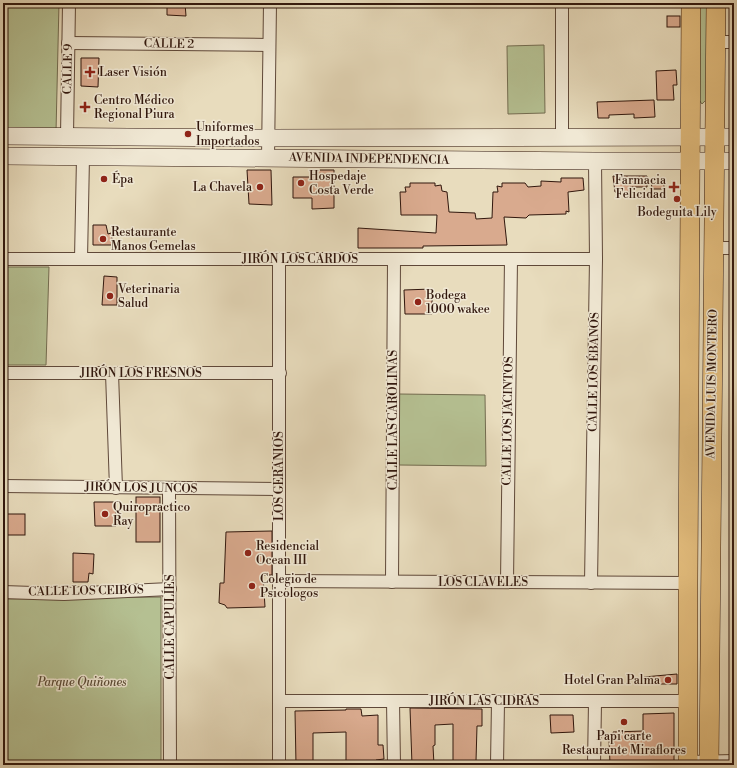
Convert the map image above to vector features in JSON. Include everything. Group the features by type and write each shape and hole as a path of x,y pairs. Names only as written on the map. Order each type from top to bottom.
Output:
{"main road":[{"name":"AVENIDA LUIS MONTERO","path":"688,763 692,137 691,3"},
{"name":"AVENIDA LUIS MONTERO","path":"709,763 715,161 725,137 725,42 716,3"},
{"name":"AVENIDA INDEPENDENCIA","path":"3,136 268,138 725,137"},
{"name":"AVENIDA INDEPENDENCIA","path":"3,156 595,162 734,161"}],"street":[{"name":"CALLE 9","path":"67,136 69,3"},
{"path":"268,158 270,3"},
{"path":"562,3 562,137"},
{"name":"CALLE 2","path":"68,44 269,45"},
{"path":"81,259 84,157"},
{"name":"CALLE LOS ÉBANOS","path":"591,583 596,259 595,162"},
{"path":"713,248 734,248"},
{"name":"JIRÓN LOS CARDOS","path":"3,259 596,259"},
{"name":"LOS GERANIOS","path":"279,259 279,765"},
{"name":"CALLE LAS CAROLINAS","path":"392,582 394,259"},
{"name":"CALLE LOS JACINTOS","path":"506,582 511,259"},
{"name":"JIRÓN LOS FRESNOS","path":"3,373 280,374"},
{"path":"112,373 116,488"},
{"name":"JIRÓN LOS JUNCOS","path":"3,486 279,489"},
{"name":"CALLE CAPULÍES","path":"170,488 170,765"},
{"name":"LOS CLAVELES","path":"279,581 688,583"},
{"name":"CALLE LOS CEIBOS","path":"3,592 64,594 170,589"},
{"name":"JIRÓN LAS CIDRAS","path":"279,701 688,701"},
{"path":"393,701 394,765"},
{"path":"497,765 498,702"},
{"path":"594,765 595,702"},
{"path":"688,763 734,761"}],"green space":[{"path":"3,3 59,3 56,132 3,130"},
{"path":"697,3 709,3 709,97 702,104 696,96"},
{"path":"544,45 545,113 508,114 507,46"},
{"path":"3,267 49,267 46,365 3,365"},
{"path":"399,394 485,395 486,466 399,465"},
{"name":"Parque Quiñones","path":"161,597 161,765 3,765 3,599"}],"building":[{"path":"167,3 185,3 186,16 167,15"},
{"path":"667,16 680,16 680,27 667,27"},
{"name":"Laser Visión","path":"81,58 99,58 98,87 81,86"},
{"path":"676,70 677,85 673,85 674,100 657,100 656,71"},
{"path":"654,100 655,117 634,118 634,114 609,115 609,118 598,118 597,102"},
{"name":"La Chavela","path":"247,170 271,170 272,205 249,204"},
{"path":"310,170 334,170 334,208 312,209 312,198 293,198 293,177 311,177"},
{"path":"613,176 647,176 647,187 630,187 630,192 615,192"},
{"path":"561,178 583,178 584,190 568,192 569,212 566,211 566,214 529,215 526,218 504,217 507,245 423,246 423,248 358,248 358,228 436,233 437,215 401,215 400,192 406,192 405,187 410,187 410,183 435,183 435,186 441,185 442,191 447,192 449,212 475,213 476,219 492,218 493,192 498,192 497,186 502,187 502,183 525,183 528,187 541,186 541,181 561,182"},
{"path":"651,179 664,179 664,189 652,189"},
{"name":"Restaurante Manos Gemelas","path":"93,225 106,225 108,234 111,233 113,245 93,245"},
{"name":"Veterinaria Salud","path":"104,276 117,277 117,305 102,305"},
{"name":"Bodega 1000 wakee","path":"432,289 432,314 405,314 404,290"},
{"path":"136,497 160,497 160,542 136,542"},
{"name":"Quiropractico Ray","path":"94,502 116,502 116,526 95,526"},
{"path":"3,514 25,514 25,535 3,535"},
{"path":"272,531 272,575 263,575 265,607 227,608 225,605 219,603 220,583 224,583 226,532"},
{"path":"73,553 94,554 93,574 89,573 88,582 73,582"},
{"name":"Hotel Gran Palma","path":"677,674 677,684 645,684 644,677"},
{"path":"410,708 482,709 482,726 477,726 476,761 465,761 465,765 453,765 453,724 435,725 435,745 433,746 434,765 412,765"},
{"path":"361,709 362,716 378,715 378,745 383,745 384,759 376,760 376,765 346,765 346,732 313,733 313,765 296,765 295,711"},
{"path":"674,713 674,764 610,764 609,739 614,739 613,732 643,731 643,714"},
{"path":"550,715 573,715 574,732 551,733"}],"place":[{"name":"Laser Visión","path":"90,72"},
{"name":"Centro Médico Regional Piura","path":"85,107"},
{"name":"Uniformes Importados","path":"188,134"},
{"name":"Épa","path":"104,179"},
{"name":"Hospedaje Costa Verde","path":"301,183"},
{"name":"La Chavela","path":"260,187"},
{"name":"Farmacia Felicidad","path":"674,187"},
{"name":"Bodeguita Lily","path":"677,199"},
{"name":"Restaurante Manos Gemelas","path":"103,239"},
{"name":"Veterinaria Salud","path":"110,296"},
{"name":"Bodega 1000 wakee","path":"418,302"},
{"name":"Quiropractico Ray","path":"105,514"},
{"name":"Residencial Ocean III","path":"248,553"},
{"name":"Colegio de Psicologos","path":"252,586"},
{"name":"Hotel Gran Palma","path":"668,680"},
{"name":"Papi'carte Restaurante Miraflores","path":"624,722"}]}
